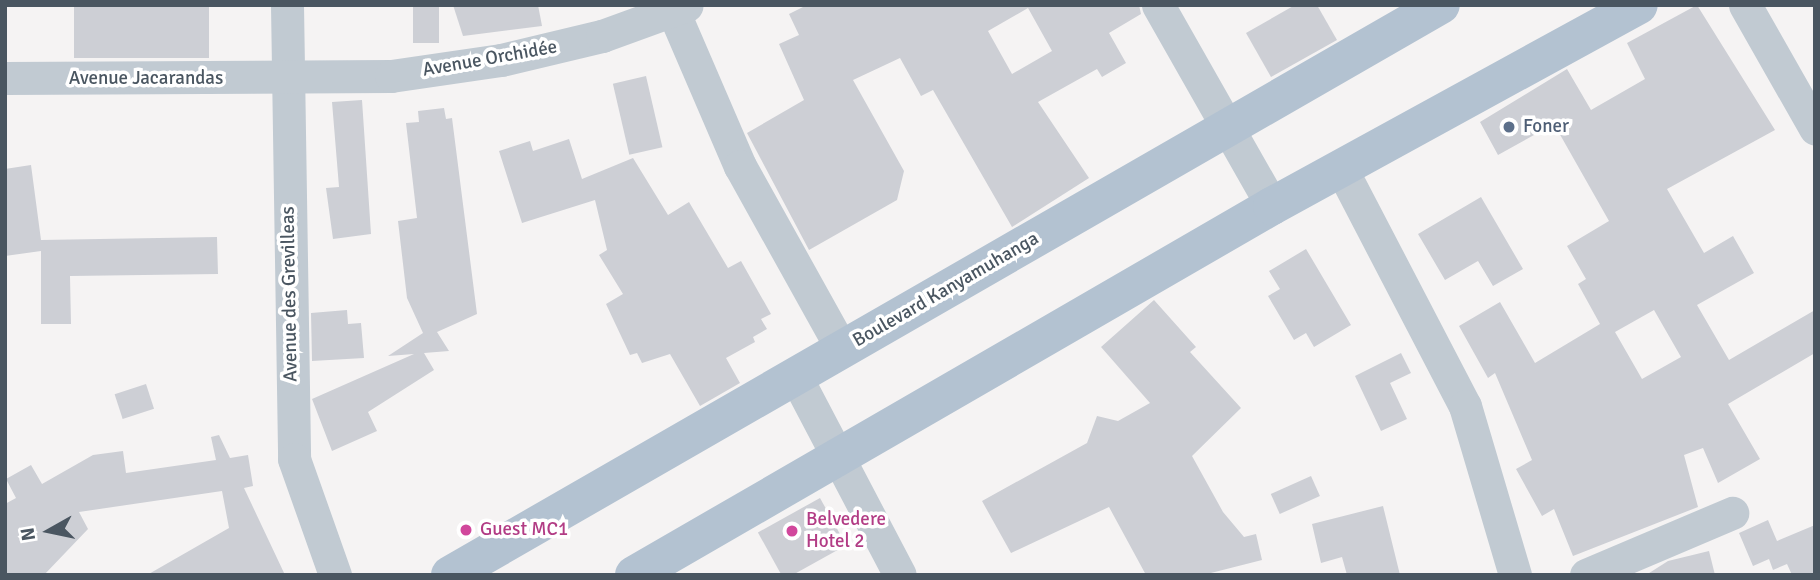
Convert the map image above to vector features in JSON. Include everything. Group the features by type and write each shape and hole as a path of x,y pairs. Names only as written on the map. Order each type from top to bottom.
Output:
{"main road":[{"name":"Boulevard Kanyamuhanga","path":"450,575 796,379 842,349 1441,5"},
{"path":"634,575 1272,206 1639,5"}],"street":[{"name":"Avenue des Grevilleas","path":"287,5 294,459 335,575"},
{"path":"1158,5 1272,206"},
{"path":"1745,5 1815,128"},
{"name":"Avenue Orchidée","path":"287,80 391,76 501,60 680,9"},
{"path":"680,9 740,166 842,349"},
{"name":"Avenue Jacarandas","path":"5,78 287,80"},
{"path":"1341,168 1465,406 1515,575"},
{"path":"796,379 900,575"},
{"path":"1586,575 1732,513"}],"building":[{"path":"74,5 209,5 209,58 74,58"},
{"path":"413,5 439,5 439,43 413,43"},
{"path":"453,5 538,5 542,26 463,36"},
{"path":"807,5 1139,5 1141,14 1109,33 1126,63 1102,77 1097,69 1038,102 1089,178 1012,227 933,90 921,96 900,58 853,80 904,171 897,200 809,250 747,133 804,100 779,44 799,35 789,14","holes":["1028,8 1052,51 1012,74 988,31"]},
{"path":"1295,5 1317,5 1337,40 1271,77 1246,33"},
{"path":"1697,5 1775,130 1667,189 1704,253 1733,236 1754,273 1697,305 1729,360 1815,310 1815,353 1728,404 1760,459 1718,483 1703,448 1684,455 1698,507 1573,556 1554,509 1542,516 1516,469 1532,460 1495,373 1488,378 1459,326 1500,302 1535,363 1600,324 1578,284 1586,279 1567,246 1609,221 1554,124 1498,155 1480,122 1567,69 1591,110 1645,79 1627,43","holes":["1654,310 1681,357 1642,379 1615,332"]},
{"path":"646,76 662,147 629,155 613,84"},
{"path":"362,100 371,234 333,239 326,188 339,187 332,102"},
{"path":"444,108 446,119 452,118 477,314 437,332 449,351 424,353 434,370 368,412 377,431 332,451 312,399 414,354 388,356 423,333 407,298 398,221 417,218 406,123 419,122 418,111"},
{"path":"569,139 582,179 633,158 668,215 689,202 728,268 741,261 771,314 761,319 767,329 753,337 755,342 726,358 740,383 700,406 670,354 642,363 637,353 630,355 606,304 623,294 599,255 607,250 595,200 522,223 499,151 530,141 533,151"},
{"path":"31,165 41,240 217,237 218,274 70,276 71,324 41,324 41,251 5,256 5,169"},
{"path":"1481,197 1523,269 1493,286 1478,261 1445,280 1418,234"},
{"path":"1306,249 1351,325 1314,347 1306,333 1294,340 1268,296 1280,289 1269,271"},
{"path":"1154,300 1196,347 1190,352 1241,408 1192,456 1223,512 1244,537 1256,534 1262,560 1203,575 1146,575 1109,507 1011,553 982,501 1087,443 1097,416 1118,421 1150,403 1101,347"},
{"path":"347,310 348,324 361,323 364,358 312,361 311,313"},
{"path":"1401,353 1411,373 1390,383 1407,419 1381,431 1355,376"},
{"path":"146,384 154,409 123,419 115,394"},
{"path":"219,435 230,458 248,455 253,486 244,488 285,575 147,575 229,528 222,491 79,512 88,529 44,575 5,575 5,504 16,498 6,479 31,465 42,484 93,455 123,451 126,473 216,460 211,437"},
{"path":"1311,476 1320,496 1280,514 1271,494"},
{"path":"820,498 846,545 792,575 782,575 758,532"},
{"path":"1383,506 1400,575 1347,575 1342,557 1321,563 1312,524"},
{"path":"1768,520 1777,541 1815,525 1815,575 1792,575 1787,564 1773,570 1769,559 1753,566 1739,533"},
{"path":"1709,551 1715,575 1646,575 1668,561"}],"place":[{"name":"Foner","path":"1509,127"},
{"name":"Guest MC1","path":"466,530"},
{"name":"Belvedere Hotel 2","path":"792,531"}]}
